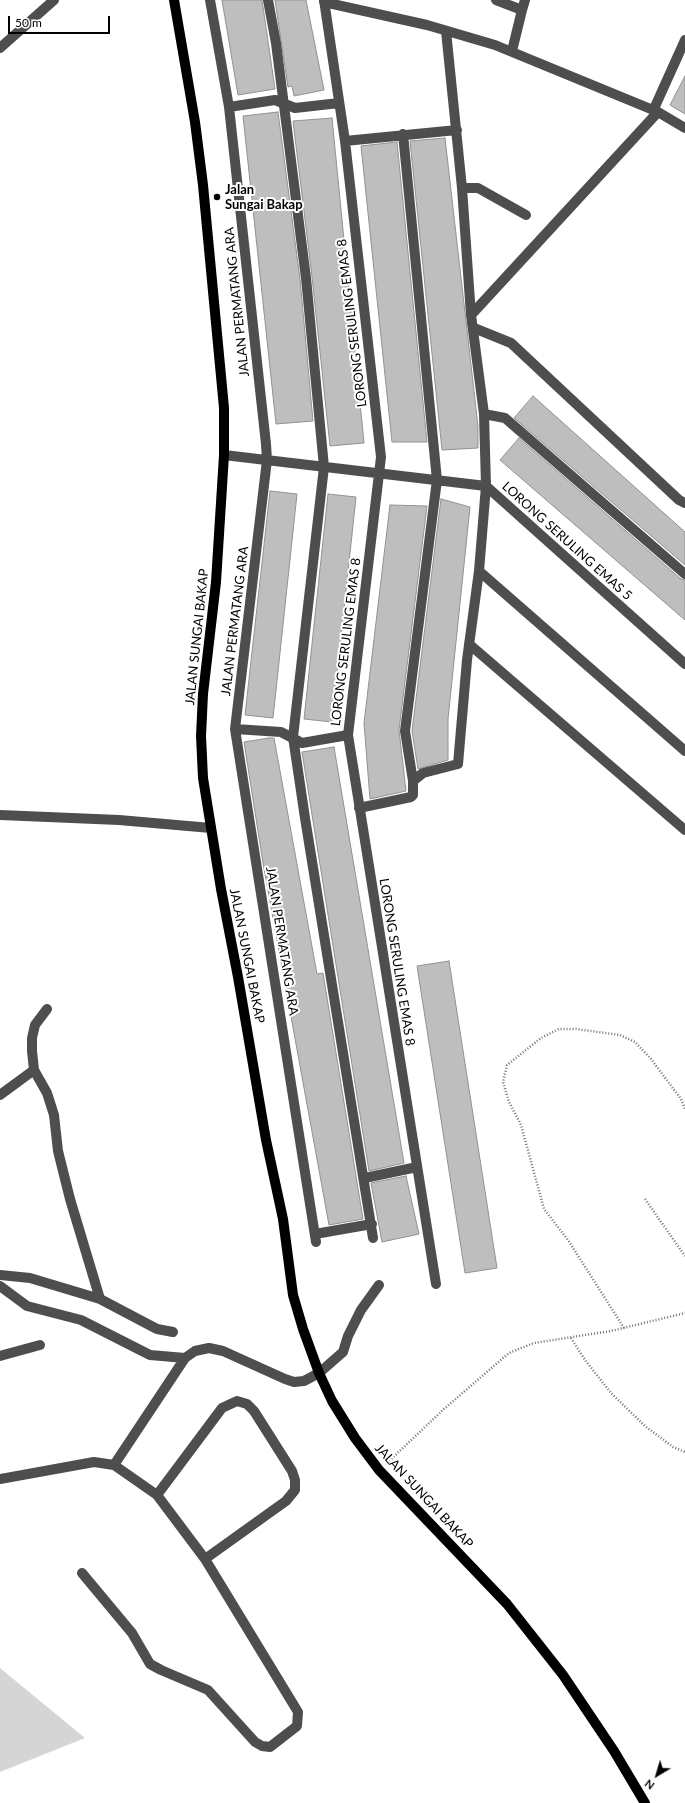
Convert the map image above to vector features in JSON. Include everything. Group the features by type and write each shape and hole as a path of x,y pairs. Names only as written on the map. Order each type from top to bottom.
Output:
{"main road":[{"name":"JALAN SUNGAI BAKAP","path":"174,0 195,122 203,185 224,408 224,455 216,582 203,694 201,736 203,778 266,1140 283,1219 294,1295 303,1329 319,1373 332,1401 355,1438 379,1470 507,1604 563,1674 614,1751 645,1803"}],"street":[{"path":"0,48 54,0"},
{"name":"JALAN PERMATANG ARA","path":"210,0 229,107 267,460 235,729 316,1238 372,1224"},
{"path":"268,0 284,103 306,278 324,467 293,737 365,1178 373,1238"},
{"path":"496,0 524,5 512,51"},
{"path":"324,1 446,31 512,51 656,111 685,128"},
{"name":"LORONG SERULING EMAS 8","path":"324,1 345,141 381,457 348,736 436,1284"},
{"path":"413,780 423,773 458,764 469,644 479,571 486,486 484,414 474,328 471,315 457,130 446,31"},
{"path":"471,315 656,111 681,62 685,40"},
{"path":"229,107 275,100 295,108 339,103"},
{"path":"345,141 403,134 457,130"},
{"path":"359,808 411,797 413,795 413,780 405,731 437,480 403,134"},
{"path":"462,188 478,188 526,215"},
{"path":"474,328 511,343 679,500 685,503"},
{"path":"484,414 505,418 685,574"},
{"name":"LORONG SERULING EMAS 5","path":"224,455 486,486 685,664"},
{"path":"479,571 685,751"},
{"path":"469,644 685,830"},
{"path":"235,729 281,732 302,743 348,736"},
{"path":"0,816 119,820 211,828"},
{"path":"46,1009 36,1025 32,1038 34,1070 51,1103 54,1115 58,1151 70,1199 100,1299"},
{"path":"0,1095 34,1070"},
{"path":"365,1178 417,1167"},
{"path":"0,1274 30,1278 100,1299 157,1329 173,1332"},
{"path":"114,1465 185,1358 194,1351 215,1349 294,1382 304,1381 319,1373 343,1352 348,1336 361,1310 379,1285"},
{"path":"0,1286 26,1306 81,1320 150,1355 185,1358"},
{"path":"0,1356 40,1345"},
{"path":"157,1495 222,1408 237,1401 247,1404 254,1410 295,1476 294,1490 286,1502 205,1559"},
{"path":"0,1479 94,1462 114,1465 157,1495 205,1559 298,1712 297,1726 270,1747 262,1746 255,1742 208,1690 150,1664 132,1634 82,1573"}],"path":[{"path":"624,1328 568,1240 544,1209 521,1125 509,1102 503,1082 507,1065 541,1038 559,1029 576,1029 620,1035 635,1042 651,1059 681,1099 685,1109"},
{"path":"645,1199 685,1256"},
{"path":"379,1470 444,1409 509,1352 534,1343 624,1328 685,1313"},
{"path":"571,1338 585,1360 611,1393 645,1426 673,1446 685,1452"}],"shaded area":[{"path":"0,1668 85,1738 0,1772"}],"building":[{"path":"222,0 262,0 275,89 238,95"},
{"path":"275,0 306,0 324,90 294,96 292,86 288,87"},
{"path":"685,76 685,114 670,105"},
{"path":"278,112 300,279 313,421 276,424 243,116"},
{"path":"332,118 364,443 330,446 312,277 293,121"},
{"path":"445,138 478,426 478,448 442,450 410,141"},
{"path":"397,142 427,442 392,442 361,146"},
{"path":"533,396 685,532 685,565 514,418"},
{"path":"519,438 681,579 685,580 685,620 500,460"},
{"path":"270,491 297,494 273,718 245,715"},
{"path":"328,494 356,497 332,722 304,719"},
{"path":"441,499 470,507 448,719 448,760 418,769 412,731"},
{"path":"390,505 427,506 399,730 406,791 370,799 364,723"},
{"path":"274,738 317,974 323,973 363,1219 329,1225 263,863 244,742"},
{"path":"334,747 404,1163 369,1171 302,752"},
{"path":"449,961 497,1268 465,1273 417,966"},
{"path":"406,1176 419,1234 382,1242 371,1183"}],"place":[{"name":"Jalan Sungai Bakap","path":"217,197"}]}
